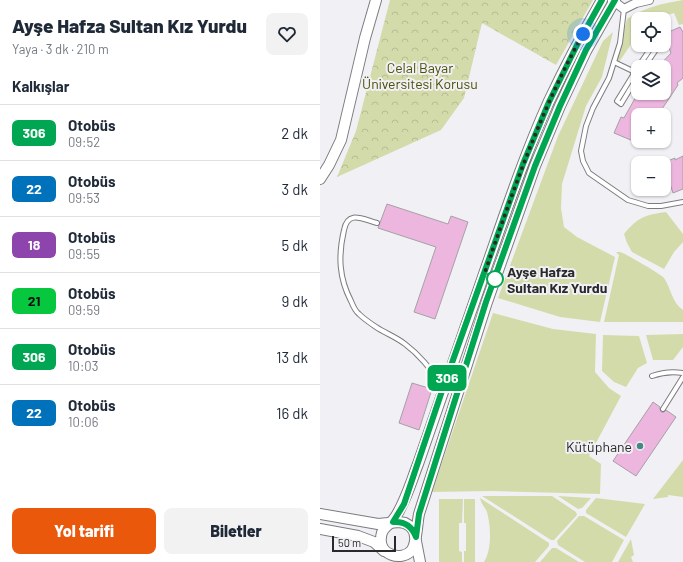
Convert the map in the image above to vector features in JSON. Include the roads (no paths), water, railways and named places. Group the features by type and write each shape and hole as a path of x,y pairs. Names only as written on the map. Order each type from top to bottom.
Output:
{"street":[{"path":"320,179 329,165 341,140 365,38 376,0"},
{"path":"602,0 552,95 526,157 443,388 404,504 393,522 384,529 380,539 381,544 387,553 392,556 404,556 413,549 419,514 486,302 535,166 576,71 614,0 624,9 636,3 648,0"},
{"path":"320,514 378,524 393,522 405,523 410,526 416,537 420,562"},
{"path":"320,529 358,536 374,542 398,562"}],"lane":[{"path":"624,9 620,43 609,78 593,108 586,126 581,151 589,173 628,200 648,206 661,206 683,202"},
{"path":"643,60 651,48 655,51 649,60"},
{"path":"614,62 631,70"},
{"path":"637,73 621,104 617,101 637,73"},
{"path":"377,223 356,217 351,217 346,221 341,258 341,274 345,290 358,314 377,328 403,342 415,352 431,369 443,388"},
{"path":"652,376 663,372 675,371 683,373"},
{"path":"663,409 683,377"}],"place":[{"name":"Ayşe Hafza Sultan Kız Yurdu","path":"495,279"},
{"name":"Kütüphane","path":"640,446"}],"park label":[{"name":"Celal Bayar Üniversitesi Korusu","path":"420,76"}]}
